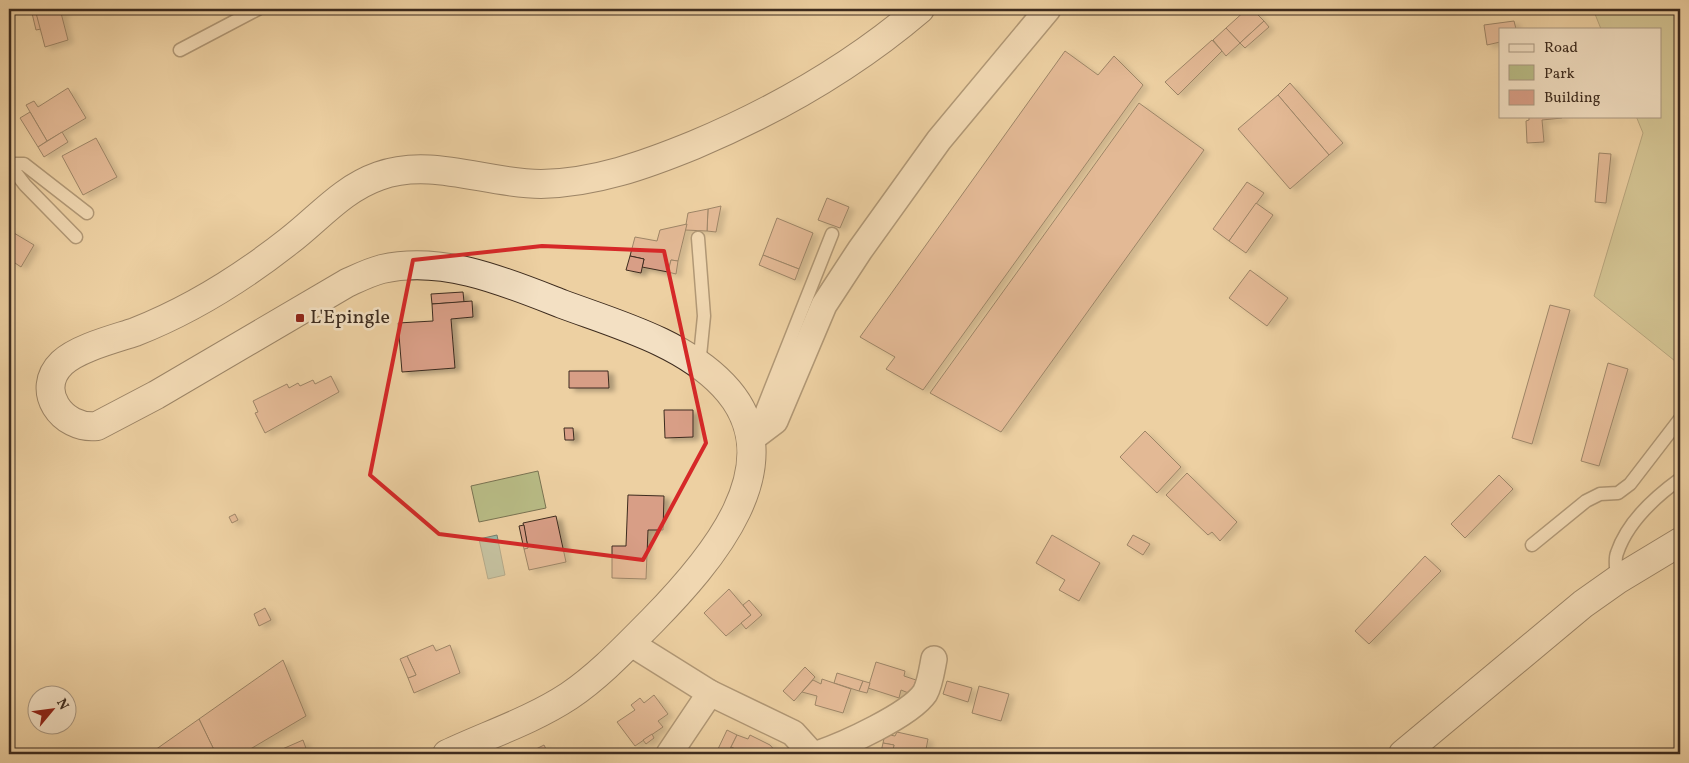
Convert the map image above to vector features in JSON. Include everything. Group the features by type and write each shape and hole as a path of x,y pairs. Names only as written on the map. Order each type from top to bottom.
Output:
{"main road":[{"path":"465,751 547,709 584,685 630,643 683,588 716,547 742,502 750,477 750,451 745,419 736,402 723,385 699,366 649,338 522,288 462,270 431,266 400,266 380,269 347,282 104,424 86,428 67,420 60,413 54,403 52,386 56,370 70,357 174,315 230,284 291,240 345,193 368,180 392,172 428,169 511,182 540,184 586,180 628,170 658,160 730,129 800,94 866,52 920,9"},
{"path":"1403,754 1584,604 1617,580 1680,542"}],"street":[{"path":"750,451 775,421 824,305 860,250 939,140 1048,9"},
{"path":"630,643 710,692 793,733 812,754"},
{"path":"818,754 837,748 911,708 926,692 934,659"},
{"path":"669,754 710,692"}],"lane":[{"path":"180,50 258,9"},
{"path":"9,164 24,164 87,213"},
{"path":"9,164 24,184 76,238"},
{"path":"750,451 832,234"},
{"path":"698,238 704,316 699,366"},
{"path":"1532,545 1586,501 1600,494 1618,494 1630,484 1680,420"},
{"path":"1617,580 1616,554 1628,530 1643,512 1680,479"}],"highlighted area":[{"path":"542,246 664,251 706,443 643,560 439,534 370,475 413,260"}],"green space":[{"path":"1593,9 1680,9 1680,365 1594,296 1643,133 1637,118 1662,118 1662,28 1601,28"},
{"path":"538,471 546,508 479,522 471,486"}],"shaded area":[{"path":"497,535 505,575 488,579 479,539"}],"building":[{"path":"31,9 35,9 41,29 36,30"},
{"path":"35,9 66,9 67,11 61,13 68,40 45,47"},
{"path":"1247,9 1252,9 1264,21 1240,43 1226,28"},
{"path":"1264,21 1269,27 1245,48 1240,43"},
{"path":"1514,21 1516,28 1499,28 1499,42 1487,45 1484,25"},
{"path":"1226,28 1240,43 1226,56 1213,40"},
{"path":"1212,40 1222,51 1178,95 1165,82"},
{"path":"1065,51 1098,75 1114,56 1143,85 923,390 886,369 895,357 860,337"},
{"path":"1290,83 1343,143 1329,155 1278,95"},
{"path":"68,88 86,118 47,141 26,105 34,101 38,107"},
{"path":"1278,95 1329,155 1290,189 1238,129"},
{"path":"1139,103 1204,150 1001,432 930,393"},
{"path":"30,112 47,141 38,147 20,118"},
{"path":"1529,118 1562,118 1542,120 1544,142 1527,143 1526,121"},
{"path":"62,132 68,142 44,157 38,147"},
{"path":"96,138 117,177 83,195 62,156"},
{"path":"1599,153 1611,154 1606,203 1595,202"},
{"path":"1247,182 1264,193 1229,241 1213,229"},
{"path":"827,198 849,207 840,228 818,220"},
{"path":"1256,203 1273,215 1246,253 1229,241"},
{"path":"721,206 716,232 707,231 708,209"},
{"path":"708,209 707,231 685,230 688,213"},
{"path":"777,218 813,233 799,269 763,255"},
{"path":"687,224 678,261 671,260 668,272 642,267 644,259 630,256 635,237 657,241 660,230"},
{"path":"9,230 34,245 21,267 9,259"},
{"path":"763,255 799,269 795,280 759,265"},
{"path":"630,256 644,259 641,273 626,270"},
{"path":"671,260 678,261 676,274 668,272"},
{"path":"1250,270 1288,298 1267,326 1229,298"},
{"path":"463,292 464,302 432,304 431,294"},
{"path":"472,301 473,317 451,319 455,368 402,372 398,323 433,321 432,304"},
{"path":"1550,305 1570,310 1532,444 1512,438"},
{"path":"1608,363 1628,369 1599,466 1581,461"},
{"path":"569,371 608,371 609,388 569,388"},
{"path":"331,376 339,392 265,433 255,413 258,412 253,401 287,384 289,388 298,383 300,386 313,380 315,384"},
{"path":"664,410 693,410 693,437 665,438"},
{"path":"564,428 573,428 574,440 565,440"},
{"path":"1145,431 1181,467 1157,493 1120,457"},
{"path":"1187,473 1237,522 1220,541 1212,532 1208,535 1166,495"},
{"path":"1499,475 1513,489 1465,538 1451,524"},
{"path":"628,495 664,496 663,530 648,530 646,579 612,578 612,546 626,546"},
{"path":"235,514 238,520 232,523 229,517"},
{"path":"556,516 566,562 529,570 524,549 528,548 523,523"},
{"path":"524,525 528,548 524,549 519,526"},
{"path":"1052,535 1100,563 1079,601 1059,590 1065,580 1036,563"},
{"path":"1133,535 1150,544 1143,555 1127,545"},
{"path":"1425,556 1441,571 1369,644 1355,631"},
{"path":"729,589 751,615 726,636 704,613"},
{"path":"749,600 762,615 746,629 741,623 751,615 743,605"},
{"path":"265,608 271,620 259,626 254,614"},
{"path":"433,645 436,651 450,645 460,673 414,693 408,678 416,675 407,656"},
{"path":"407,656 416,675 408,678 400,659"},
{"path":"283,660 306,716 242,754 216,754 199,719"},
{"path":"876,662 905,671 904,676 916,680 911,694 901,690 899,698 868,688"},
{"path":"805,667 815,677 794,701 783,691"},
{"path":"837,673 863,681 859,691 834,683"},
{"path":"822,679 851,689 843,713 815,705 817,696 802,692 813,680 821,684"},
{"path":"863,681 870,683 867,693 859,691"},
{"path":"947,681 972,688 968,702 943,694"},
{"path":"979,686 1009,694 1001,721 972,713"},
{"path":"654,695 668,714 658,721 663,727 635,746 617,722 635,710 631,705 640,698 644,703"},
{"path":"199,719 216,754 149,754 155,750"},
{"path":"727,730 737,735 728,753 718,749"},
{"path":"897,732 928,739 925,754 892,754 894,745 883,743 885,734 895,736"},
{"path":"652,734 654,738 646,744 643,740"},
{"path":"737,735 748,739 750,735 770,745 778,754 741,754 741,752 731,747"},
{"path":"303,740 308,754 271,754"},
{"path":"883,743 894,745 892,754 881,752"},
{"path":"544,745 548,753 531,754 530,752"},
{"path":"731,747 741,752 741,754 728,753"}],"place":[{"name":"L'Epingle","path":"300,318"}]}
